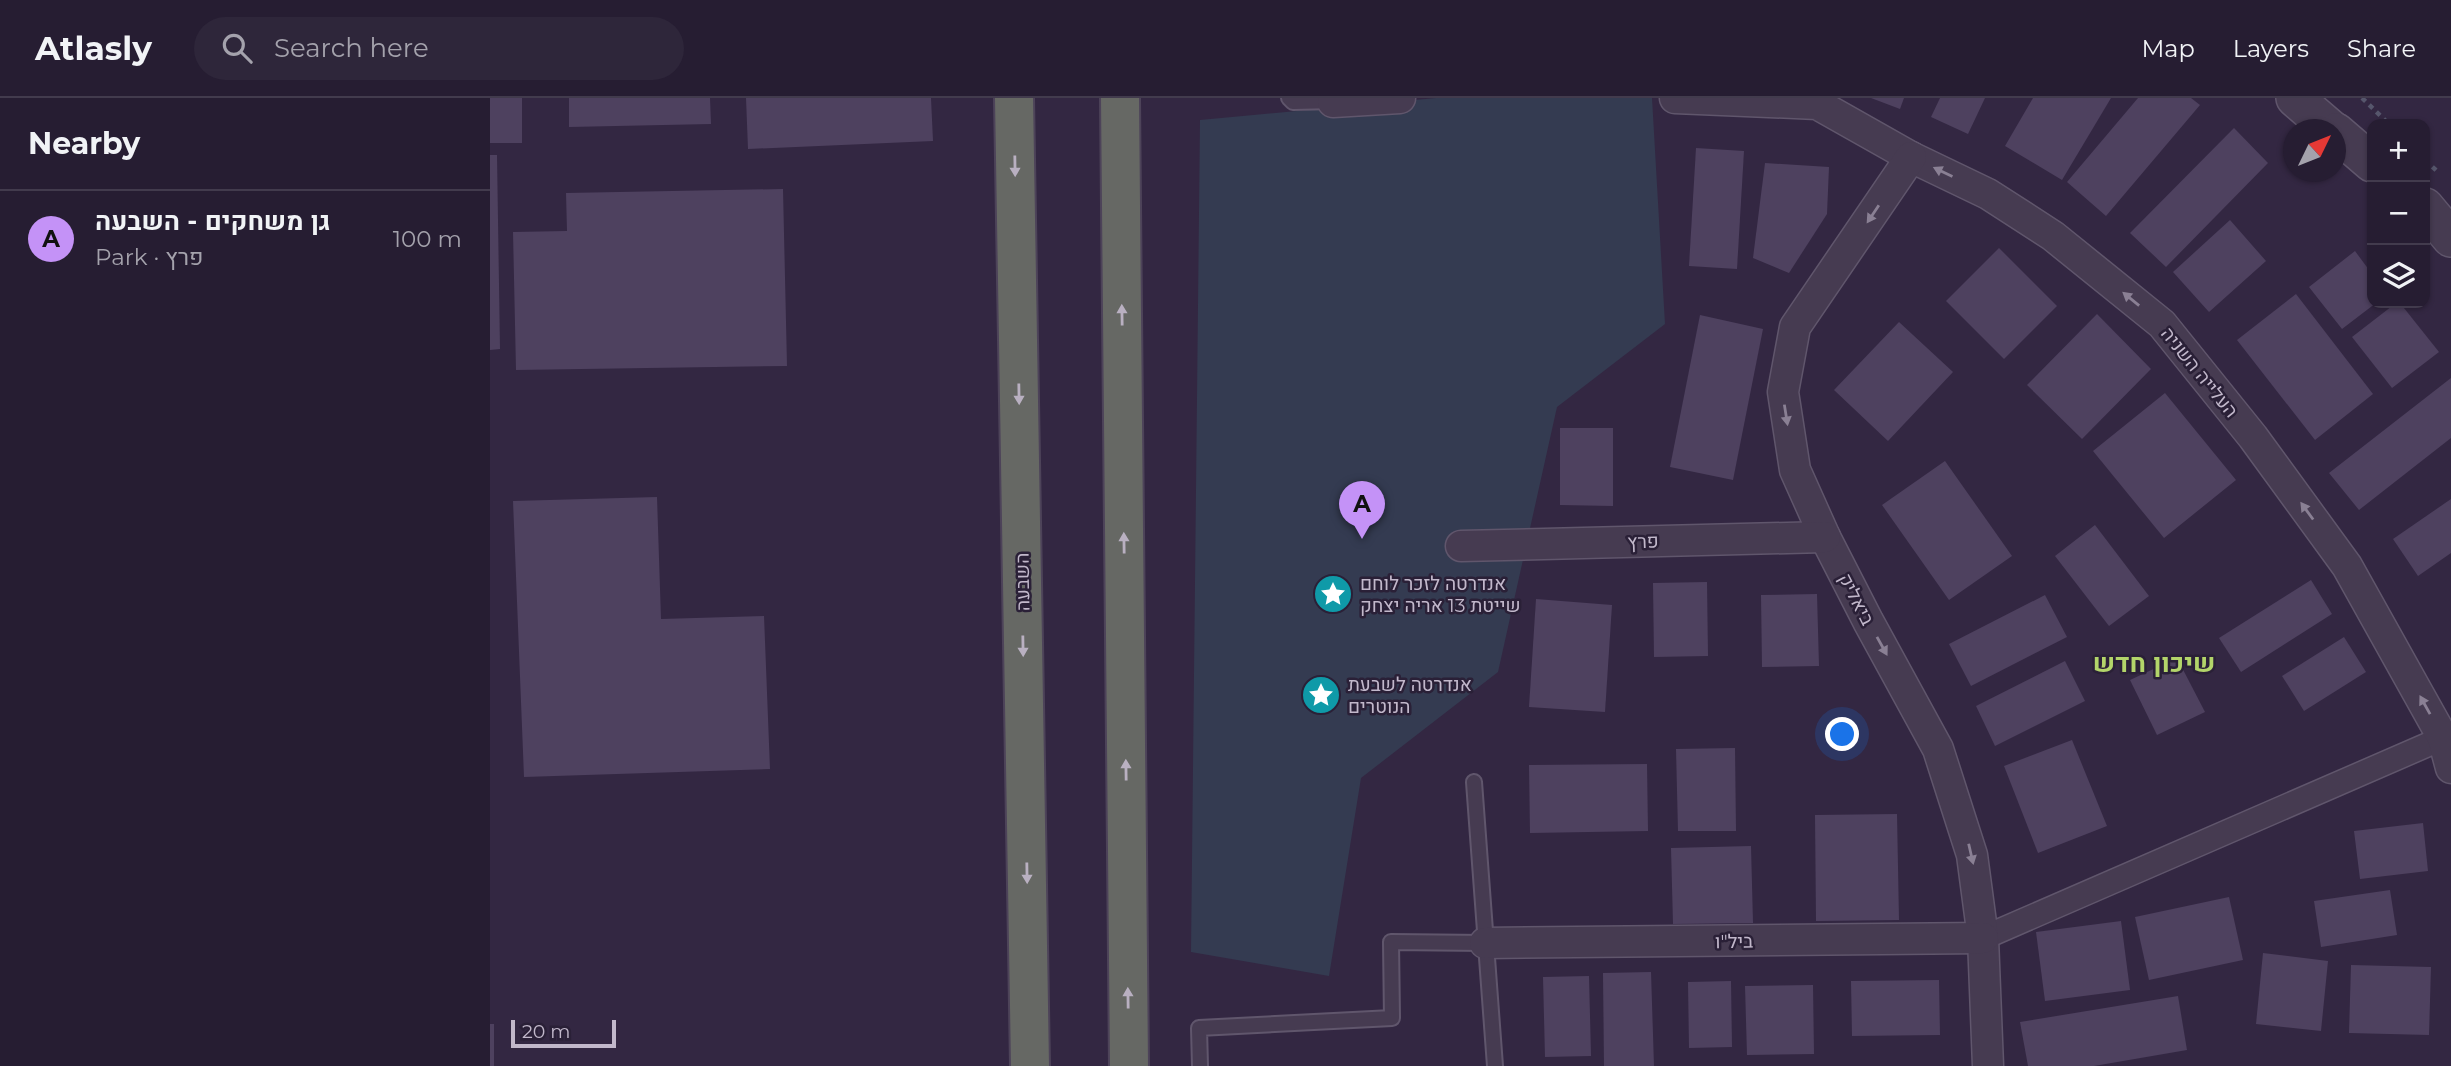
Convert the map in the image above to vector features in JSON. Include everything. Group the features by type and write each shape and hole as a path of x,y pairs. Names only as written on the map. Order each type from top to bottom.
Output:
{"highway":[{"name":"השבעה","path":"1014,98 1030,1066"},
{"path":"1119,98 1129,1066"}],"street":[{"path":"1338,100 1399,98"},
{"path":"1675,98 1818,101"},
{"path":"2295,98 2320,119"},
{"name":"העלייה השניה","path":"1818,101 1911,157 1987,194 2053,236 2162,324 2253,437 2347,566 2447,736 2451,768"},
{"path":"2346,141 2367,159"},
{"name":"ביאליק","path":"1911,157 1795,327 1783,392 1795,470 1825,537 1938,749 1972,855 1983,938 1988,1066"},
{"path":"2430,213 2451,238"},
{"name":"פרץ","path":"1461,546 1825,537"},
{"path":"1983,938 2447,736"},
{"name":"ביל\"ו","path":"1485,943 1983,938"}],"lane":[{"path":"1289,98 1293,102 1338,100"},
{"path":"1474,782 1495,1066"},
{"path":"1200,1066 1199,1028 1392,1018 1391,942 1485,943"}],"path":[{"path":"2362,98 2384,119"}],"shaded area":[{"path":"1436,98 1652,98 1665,324 1557,407 1498,672 1361,778 1329,976 1191,952 1200,120"}],"building":[{"path":"490,98 522,98 522,143 490,143"},
{"path":"569,98 710,98 711,124 569,127"},
{"path":"746,98 931,98 933,141 748,149"},
{"path":"1871,98 1904,98 1900,109"},
{"path":"1940,98 1985,98 1968,134 1931,117"},
{"path":"2033,98 2111,98 2062,180 2005,146"},
{"path":"2138,98 2191,98 2200,105 2106,216 2067,182"},
{"path":"2234,128 2268,163 2166,267 2130,233"},
{"path":"1696,148 1744,151 1737,269 1689,266"},
{"path":"490,155 497,155 500,349 490,350"},
{"path":"1765,163 1829,167 1827,214 1789,273 1753,258"},
{"path":"783,189 787,366 516,370 513,232 567,231 566,193"},
{"path":"2230,220 2266,261 2209,312 2173,272"},
{"path":"1999,248 2057,306 2004,359 1946,301"},
{"path":"2355,251 2367,267 2367,308 2369,308 2342,329 2309,287"},
{"path":"2296,294 2373,394 2315,440 2237,340"},
{"path":"2390,308 2404,308 2439,352 2392,388 2352,337"},
{"path":"2097,314 2151,369 2082,439 2027,385"},
{"path":"1700,315 1763,329 1733,480 1670,467"},
{"path":"1899,322 1953,372 1888,441 1834,390"},
{"path":"2451,378 2451,438 2359,510 2329,473"},
{"path":"2165,393 2236,480 2164,538 2093,451"},
{"path":"1560,428 1613,428 1613,506 1560,505"},
{"path":"1945,461 2012,556 1949,600 1882,505"},
{"path":"657,497 661,619 764,616 770,769 524,777 513,501"},
{"path":"2451,499 2451,553 2418,576 2393,539"},
{"path":"2095,525 2149,596 2109,626 2055,556"},
{"path":"2311,580 2332,614 2241,672 2219,638"},
{"path":"1707,582 1708,656 1654,657 1653,583"},
{"path":"1817,594 1819,666 1762,667 1761,595"},
{"path":"2045,595 2067,637 1971,686 1949,644"},
{"path":"1536,599 1612,605 1605,712 1529,707"},
{"path":"2344,637 2366,672 2304,711 2282,676"},
{"path":"2177,658 2205,712 2157,735 2130,680"},
{"path":"2065,661 2085,701 1995,746 1976,706"},
{"path":"2072,740 2107,826 2038,853 2004,766"},
{"path":"1735,748 1736,831 1678,831 1676,749"},
{"path":"1647,764 1648,831 1530,833 1529,765"},
{"path":"1897,814 1899,920 1816,921 1815,815"},
{"path":"2423,823 2428,871 2360,879 2354,831"},
{"path":"1751,846 1753,923 1673,924 1671,848"},
{"path":"2390,890 2397,935 2321,947 2314,901"},
{"path":"2229,897 2243,960 2149,980 2135,917"},
{"path":"2121,921 2130,990 2045,1001 2036,932"},
{"path":"2263,953 2328,961 2321,1031 2256,1024"},
{"path":"2351,965 2431,967 2429,1035 2349,1033"},
{"path":"1651,972 1654,1066 1604,1066 1603,973"},
{"path":"1589,976 1591,1056 1545,1057 1543,977"},
{"path":"1939,980 1940,1035 1852,1036 1851,981"},
{"path":"1731,981 1732,1047 1689,1048 1688,982"},
{"path":"1813,985 1814,1054 1747,1055 1745,986"},
{"path":"2178,996 2187,1050 2094,1066 2028,1066 2020,1022"},
{"path":"490,1024 494,1024 494,1066 490,1066"}],"place":[{"name":"גן משחקים - השבעה","path":"1362,539"},
{"name":"אנדרטה לזכר לוחם שייטת 13 אריה יצחק","path":"1333,594"},
{"name":"אנדרטה לשבעת הנוטרים","path":"1321,695"}],"district":[{"name":"שיכון חדש","path":"2154,663"}]}
